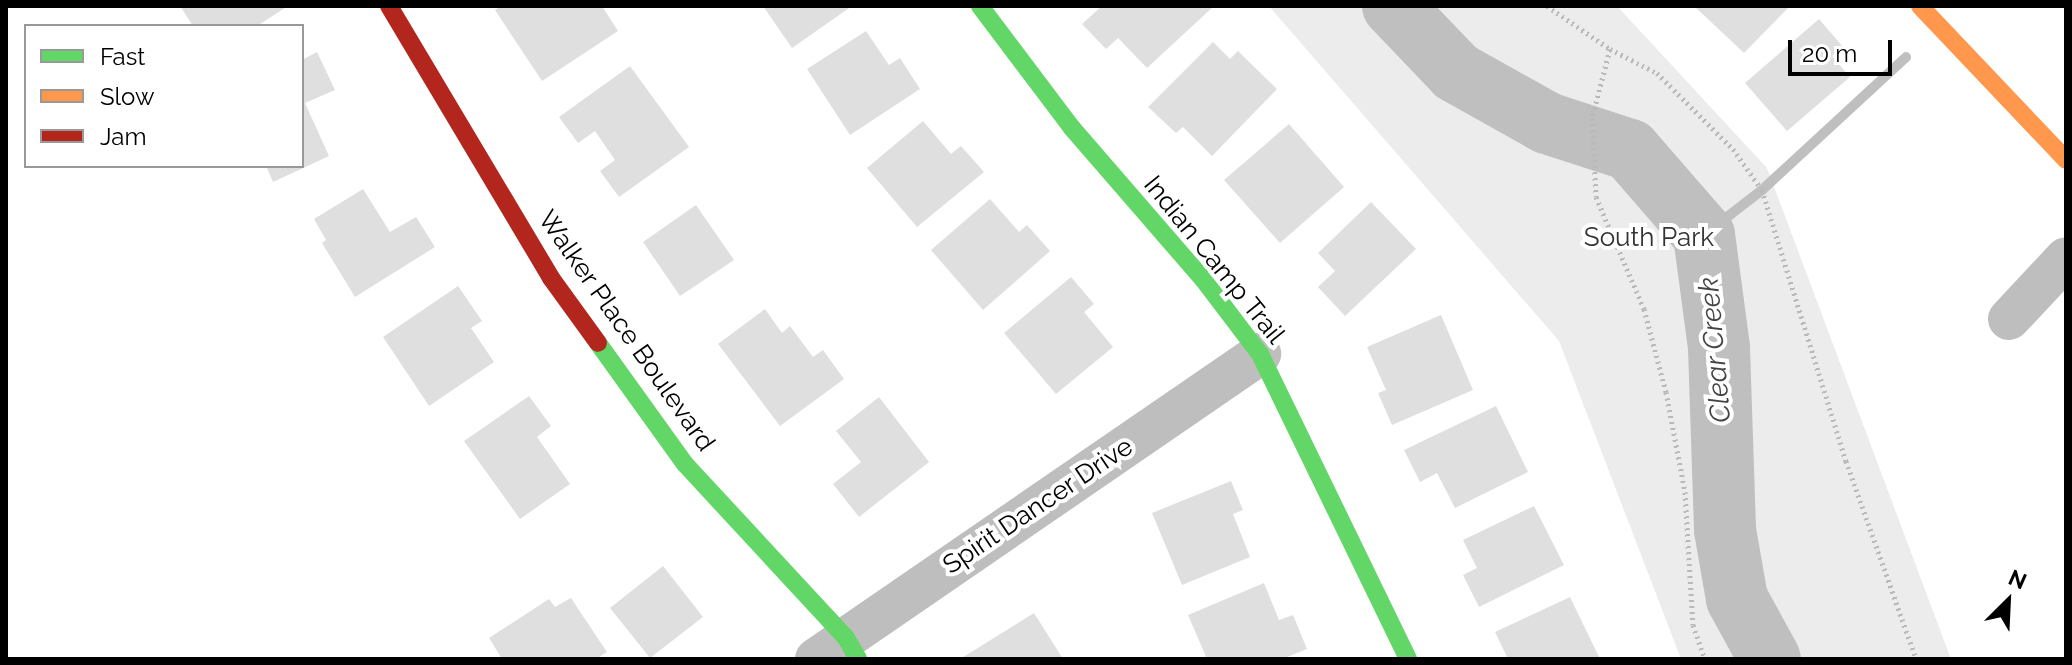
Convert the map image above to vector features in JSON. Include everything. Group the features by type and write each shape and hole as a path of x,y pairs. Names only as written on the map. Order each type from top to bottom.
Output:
{"street":[{"name":"Walker Place Boulevard","path":"389,6 551,278 685,464 840,652"},
{"name":"Indian Camp Trail","path":"980,6 1072,128 1203,279 1260,354 1408,659"},
{"path":"1935,11 2066,160"},
{"path":"2009,319 2066,258"},
{"name":"Spirit Dancer Drive","path":"840,652 1260,354"}],"path":[{"path":"1547,6 1610,49 1657,73 1733,149 1762,190 1846,461 1916,659"},
{"path":"1610,49 1592,118 1596,197 1644,309 1666,392 1685,492 1693,625 1705,659"}],"green space":[{"name":"South Park","path":"1269,6 1617,6 1767,168 1951,659 1681,659 1559,341"}],"building":[{"path":"180,6 288,6 260,24 192,24"},
{"path":"501,6 602,6 618,31 542,81 495,10"},
{"path":"763,6 852,6 792,48"},
{"path":"1102,6 1214,6 1147,68 1118,38 1106,49 1082,24"},
{"path":"1694,6 1790,6 1744,53"},
{"path":"1819,19 1843,47 1832,56 1850,77 1787,131 1745,83"},
{"path":"866,31 889,65 900,58 920,89 850,135 807,69"},
{"path":"1213,42 1230,59 1238,51 1277,89 1212,156 1183,127 1176,133 1148,107"},
{"path":"317,52 335,90 305,103 329,156 304,168 304,59"},
{"path":"630,66 689,147 619,197 600,171 615,160 595,131 578,143 559,117"},
{"path":"923,121 951,154 961,146 984,172 917,227 867,168"},
{"path":"1289,124 1344,187 1280,243 1224,180"},
{"path":"267,168 303,168 273,182"},
{"path":"363,189 390,232 416,217 435,247 355,297 322,243 326,240 314,219"},
{"path":"990,199 1019,232 1027,225 1050,251 983,310 931,250"},
{"path":"1371,202 1416,249 1345,316 1318,287 1335,271 1318,253"},
{"path":"696,205 734,260 680,296 643,242"},
{"path":"1071,277 1094,304 1084,312 1113,347 1056,394 1004,333"},
{"path":"458,286 482,321 471,328 494,362 429,406 383,337"},
{"path":"765,309 782,333 790,326 813,357 823,350 844,379 780,426 718,344"},
{"path":"1441,315 1473,390 1392,425 1378,393 1386,390 1367,347"},
{"path":"529,396 551,426 537,437 570,484 520,519 464,441"},
{"path":"879,397 929,462 859,517 833,484 861,462 836,431"},
{"path":"1496,406 1528,472 1455,508 1437,473 1420,482 1404,450"},
{"path":"1231,481 1243,510 1233,514 1250,557 1182,585 1152,513"},
{"path":"1534,506 1564,565 1479,607 1463,575 1477,568 1463,540"},
{"path":"663,566 703,617 650,658 610,608"},
{"path":"1264,583 1279,620 1293,615 1307,649 1282,659 1207,659 1188,615"},
{"path":"1570,597 1600,659 1508,659 1495,632"},
{"path":"571,598 607,652 596,659 502,659 489,638 549,599 555,607"},
{"path":"1034,613 1063,659 960,659"}],"waterway":[{"name":"Clear Creek","path":"1393,6 1456,72 1547,123 1630,150 1704,235 1719,348 1725,530 1737,599 1770,659"},
{"path":"1704,235 1762,190 1906,57"}],"traffic: fast":[{"path":"980,6 1072,128 1203,279 1260,354 1408,659"},
{"path":"598,343 685,464 846,638 858,659"}],"traffic: slow":[{"path":"1920,6 2066,160"}],"traffic: jam":[{"path":"389,6 551,278 598,343"}]}
